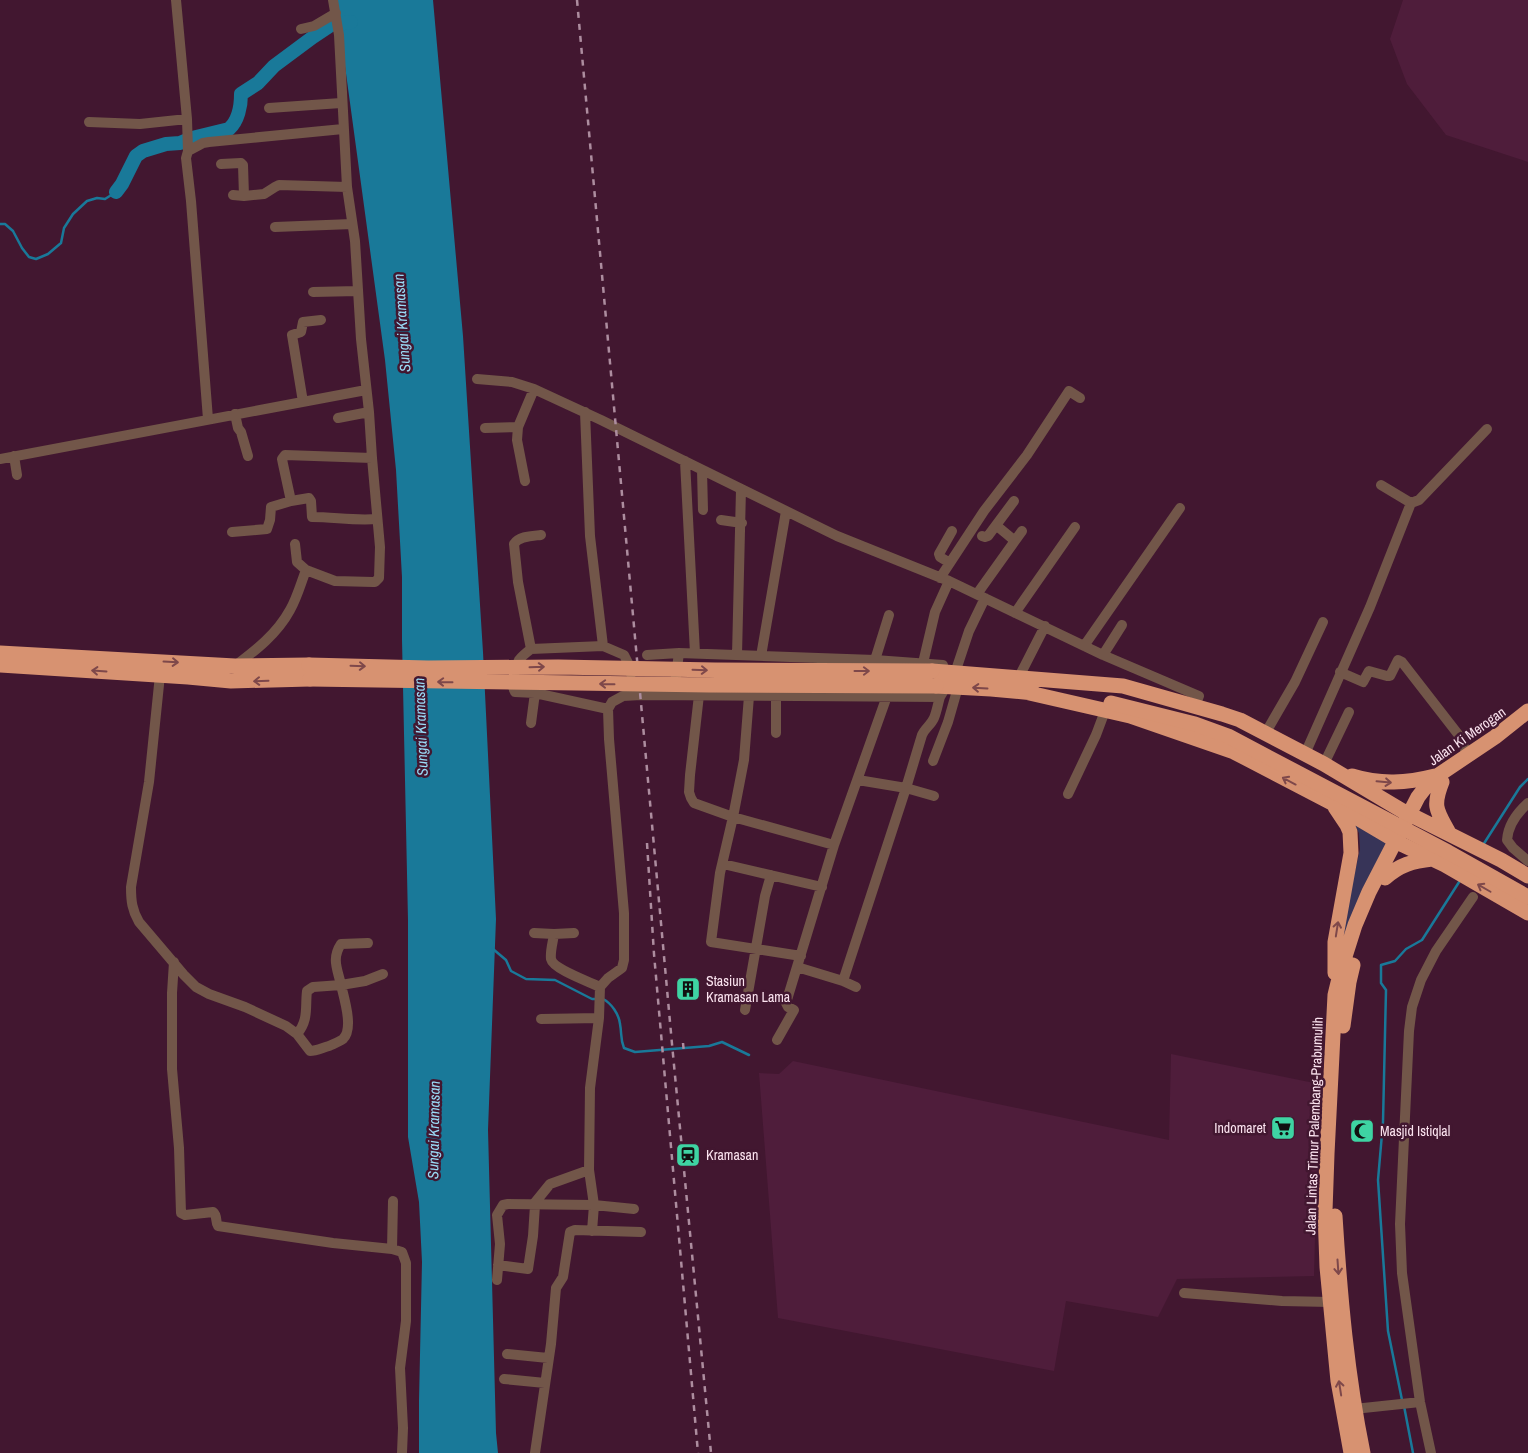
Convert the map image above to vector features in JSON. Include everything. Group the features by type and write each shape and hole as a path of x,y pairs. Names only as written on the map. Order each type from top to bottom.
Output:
{"highway":[{"path":"0,653 309,672 719,686 945,689 1023,680 1072,696 1196,715 1237,730 1451,843 1528,886"},
{"path":"0,665 231,681 309,672 428,668 558,667 715,670 928,667 1023,680 1124,686 1240,720 1528,876"},
{"path":"1110,702 1130,716 1234,752 1332,803 1399,843 1527,907"},
{"path":"1110,702 1195,724 1245,744 1439,847 1527,907"},
{"name":"Jalan Ki Merogan","path":"1416,814 1439,779 1528,711"},
{"name":"Jalan Ki Merogan","path":"1439,779 1518,731 1528,722"},
{"path":"1330,768 1369,780 1394,783 1439,779 1436,809 1453,835"},
{"path":"1332,803 1347,825 1352,853 1335,942 1335,995"},
{"name":"Jalan Lintas Timur Palembang-Prabumulih","path":"1363,1453 1330,1302 1327,1267 1325,1211 1335,995 1355,925 1369,892 1416,814"},
{"name":"Jalan Lintas Timur Palembang-Prabumulih","path":"1351,1453 1338,1381 1342,1357 1335,1216 1339,1078 1343,1016 1349,982 1366,919 1399,843"},
{"path":"1385,878 1393,871 1409,863 1438,862"}],"street":[{"path":"176,0 187,132 188,149 186,158 192,201 208,420"},
{"path":"294,544 297,562 306,570 335,581 372,582 377,580 380,563 369,412 347,187 339,35 333,0"},
{"path":"301,30 314,26 336,14"},
{"path":"269,108 342,103"},
{"path":"89,122 140,124 186,118"},
{"path":"188,149 209,142 343,129"},
{"path":"220,164 241,163 243,165 244,196"},
{"path":"232,196 264,194 279,185 347,187"},
{"path":"275,227 352,224"},
{"path":"313,292 358,291"},
{"path":"303,402 292,335 301,332 302,322 321,320"},
{"path":"477,379 512,382 534,389 585,412 837,536 945,580 1103,655 1199,696 1195,706"},
{"path":"525,481 517,440 518,427 534,389"},
{"path":"0,459 366,390"},
{"path":"928,667 936,612 950,563 984,511 1027,455 1069,391 1080,398"},
{"path":"338,418 369,412"},
{"path":"585,412 590,536 603,646"},
{"path":"235,414 237,426 241,432 248,456"},
{"path":"485,428 518,427"},
{"path":"1305,754 1370,607 1411,503 1419,500 1487,429"},
{"path":"291,501 282,459 285,455 372,458"},
{"path":"14,456 17,475"},
{"path":"686,462 695,653"},
{"path":"702,470 703,510"},
{"path":"1381,485 1411,503"},
{"path":"737,655 742,523 741,489"},
{"path":"232,532 267,529 271,507 309,498 311,501 312,517 358,521 377,519"},
{"path":"982,536 988,537 1014,501"},
{"path":"1084,646 1180,508"},
{"path":"760,656 786,511"},
{"path":"721,520 742,523"},
{"path":"997,526 1015,541"},
{"path":"1015,613 1075,526"},
{"path":"950,563 940,557 939,554 952,530"},
{"path":"957,666 981,596 1022,531"},
{"path":"531,649 518,582 514,544 520,538 541,535"},
{"path":"235,666 270,638 280,626 290,610 306,570"},
{"path":"875,660 889,615"},
{"path":"1265,734 1294,682 1323,622"},
{"path":"1103,655 1122,625"},
{"path":"646,655 695,653 875,660 928,667 957,666 1023,680 1045,626"},
{"path":"608,709 535,693 515,692 513,689 515,670 519,660 531,649 543,647 603,646 620,652 627,658 635,695"},
{"path":"673,696 679,653"},
{"path":"1340,672 1363,682 1369,671 1390,676 1398,660 1402,662 1461,738 1469,755"},
{"path":"160,675 149,782 131,887 131,903 139,922 196,987 286,1026 297,1034 307,1049 312,1052 344,1038 348,1030 348,1012 336,963 336,951 341,944 368,944"},
{"path":"592,1231 594,1206 590,1170 590,1088 600,995 608,978 622,968 624,960 624,913 609,739 608,709 612,702 623,696 635,695 887,696 945,689"},
{"path":"933,761 948,722 945,689"},
{"path":"843,981 922,736 925,728 929,726 934,718 945,689"},
{"path":"531,723 535,693"},
{"path":"699,695 689,792 694,803 733,817 834,845"},
{"path":"749,696 744,760 722,864 711,942 801,956"},
{"path":"776,696 776,733"},
{"path":"778,1040 794,1010 788,1007 786,1003 834,845 887,696"},
{"path":"1068,794 1110,702"},
{"path":"1330,768 1348,712"},
{"path":"858,780 906,788 934,796"},
{"path":"1528,803 1519,812 1510,826 1507,840 1528,861"},
{"path":"722,864 822,887"},
{"path":"745,1010 771,874"},
{"path":"1430,1453 1420,1402 1402,1273 1400,1224 1409,1031 1412,1007 1421,980 1436,951 1473,897"},
{"path":"534,933 574,933"},
{"path":"554,934 551,957 554,965 600,995"},
{"path":"174,962 172,1069 179,1148 181,1213 185,1215 213,1212 216,1215 218,1226 335,1243 392,1249 402,1252 406,1263 406,1321 400,1368 403,1428 402,1453"},
{"path":"797,967 843,981 856,987"},
{"path":"297,1034 305,1021 307,991 313,987 366,981 383,974"},
{"path":"541,1019 599,1018"},
{"path":"498,1265 528,1269 533,1236 534,1205 550,1184 590,1170"},
{"path":"392,1249 393,1201"},
{"path":"497,1280 500,1236 498,1215 500,1207 508,1204 634,1209"},
{"path":"535,1453 556,1288 564,1277 570,1232 575,1230 641,1232"},
{"path":"1184,1294 1282,1301 1330,1302"},
{"path":"507,1354 548,1358"},
{"path":"504,1378 544,1383"},
{"path":"1354,1409 1420,1402"}],"shaded area":[{"path":"1403,0 1528,0 1528,162 1446,135 1407,84 1390,39"},
{"path":"1351,819 1389,842 1339,963 1343,925 1360,849 1359,833"},
{"path":"1171,1054 1319,1084 1314,1276 1177,1279 1158,1317 1066,1301 1054,1371 778,1318 759,1073 779,1074 793,1061 1169,1140"}],"water":[{"name":"Sungai Kramasan","path":"336,0 433,0 463,336 483,652 496,919 488,1130 498,1453 419,1453 422,1262 419,1202 408,1137 408,920 402,577 396,470 385,360"}],"waterway":[{"path":"116,192 136,156 143,151 166,144 180,143 192,138 229,129 235,122 241,94 258,83 274,66 331,25 351,22"},
{"path":"0,224 5,224 13,231 29,257 36,259 48,254 61,243 64,228 73,214 87,201 97,198 105,199 116,192"},
{"path":"1483,845 1520,787 1528,779"},
{"path":"1402,1400 1388,1331 1378,1180 1383,1122 1386,990 1381,983 1381,965 1395,961 1406,949 1422,940 1461,879"},
{"path":"493,949 506,960 511,971 526,979 555,980 592,999 597,999"},
{"path":"603,999 612,1006 618,1016 624,1048 635,1052 709,1046 722,1042 749,1055"},
{"path":"1404,1406 1413,1453"}],"railway":[{"path":"577,0 711,1453"},
{"path":"647,843 654,954 698,1453"},
{"path":"683,1043 684,1053"}],"place":[{"name":"Stasiun Kramasan Lama","path":"688,989"},
{"name":"Indomaret","path":"1283,1128"},
{"name":"Masjid Istiqlal","path":"1362,1131"},
{"name":"Kramasan","path":"688,1155"}]}
